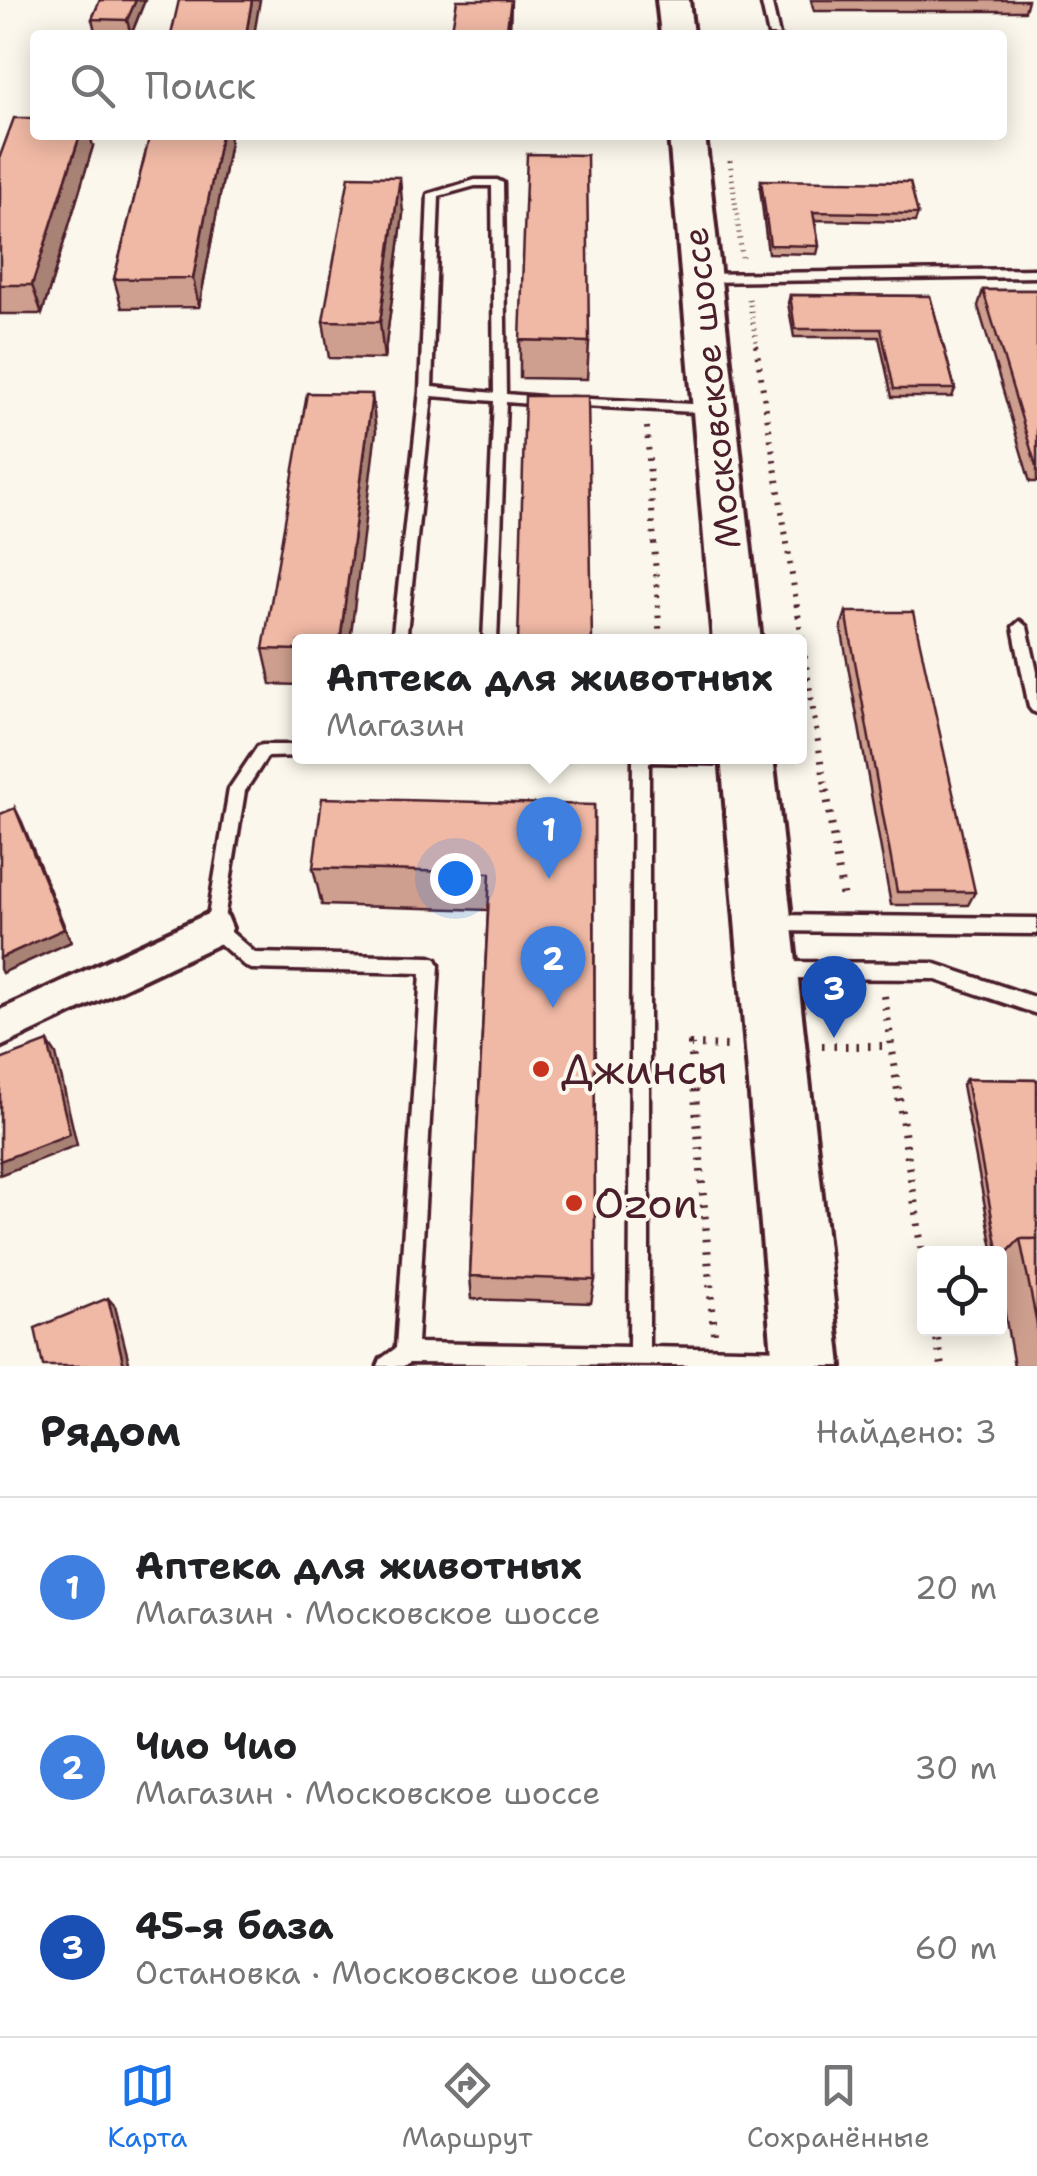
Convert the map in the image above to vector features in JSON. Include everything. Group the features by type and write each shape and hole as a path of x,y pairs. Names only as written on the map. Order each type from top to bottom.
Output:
{"main road":[{"path":"673,0 676,30"},
{"name":"Московское шоссе","path":"688,140 735,634"},
{"path":"748,764 807,1363"}],"street":[{"path":"0,1029 214,928"}],"lane":[{"path":"766,0 773,30"},
{"path":"400,634 426,390 434,194 475,183 496,183 500,399 490,634"},
{"path":"702,278 1037,273"},
{"path":"426,390 500,399 716,409"},
{"path":"1020,628 1037,707"},
{"path":"292,751 263,751 237,790 214,928 252,960 430,965 406,1353"},
{"path":"638,1356 641,764"},
{"path":"766,946 850,924 1037,926"},
{"path":"766,946 881,972 933,971 1037,1006"},
{"path":"388,1366 406,1353 807,1363"}],"path":[{"path":"729,153 745,277 803,634"},
{"path":"646,406 660,634"},
{"path":"807,659 850,924"},
{"path":"881,972 921,1246"},
{"path":"936,1336 942,1366"}],"building":[{"path":"100,0 136,0 127,20 92,19"},
{"path":"179,0 252,0 247,30 172,30"},
{"path":"457,0 511,0 507,30 452,30"},
{"path":"14,118 30,118 30,140 78,140 32,285 0,285 0,156"},
{"path":"149,140 220,140 193,278 114,279"},
{"path":"527,154 587,155 589,342 520,340"},
{"path":"349,176 400,177 380,322 323,321"},
{"path":"761,180 910,182 918,214 813,212 819,246 770,245"},
{"path":"983,290 1037,290 1037,466 1036,466"},
{"path":"790,295 930,296 955,389 894,389 881,329 795,329"},
{"path":"307,393 372,394 341,634 292,634 292,650 263,649"},
{"path":"525,396 588,396 592,634 518,634"},
{"path":"846,612 913,612 975,892 897,892"},
{"path":"322,798 594,805 595,1280 470,1276 490,873 313,868"},
{"path":"15,808 64,929 0,958 0,814"},
{"path":"48,1042 70,1134 0,1161 0,1060"},
{"path":"966,1079 1037,1080 1037,1239 1020,1239 1007,1253 1007,1246 997,1246"},
{"path":"1020,1239 1037,1239 1037,1324"},
{"path":"108,1298 124,1366 43,1366 35,1328"}],"place":[{"name":"Аптека для животных","path":"549,879"},
{"name":"Чио Чио","path":"553,1008"},
{"name":"45-я база","path":"834,1038"},
{"name":"Джинсы","path":"541,1069"},
{"name":"Ozon","path":"574,1203"}]}
